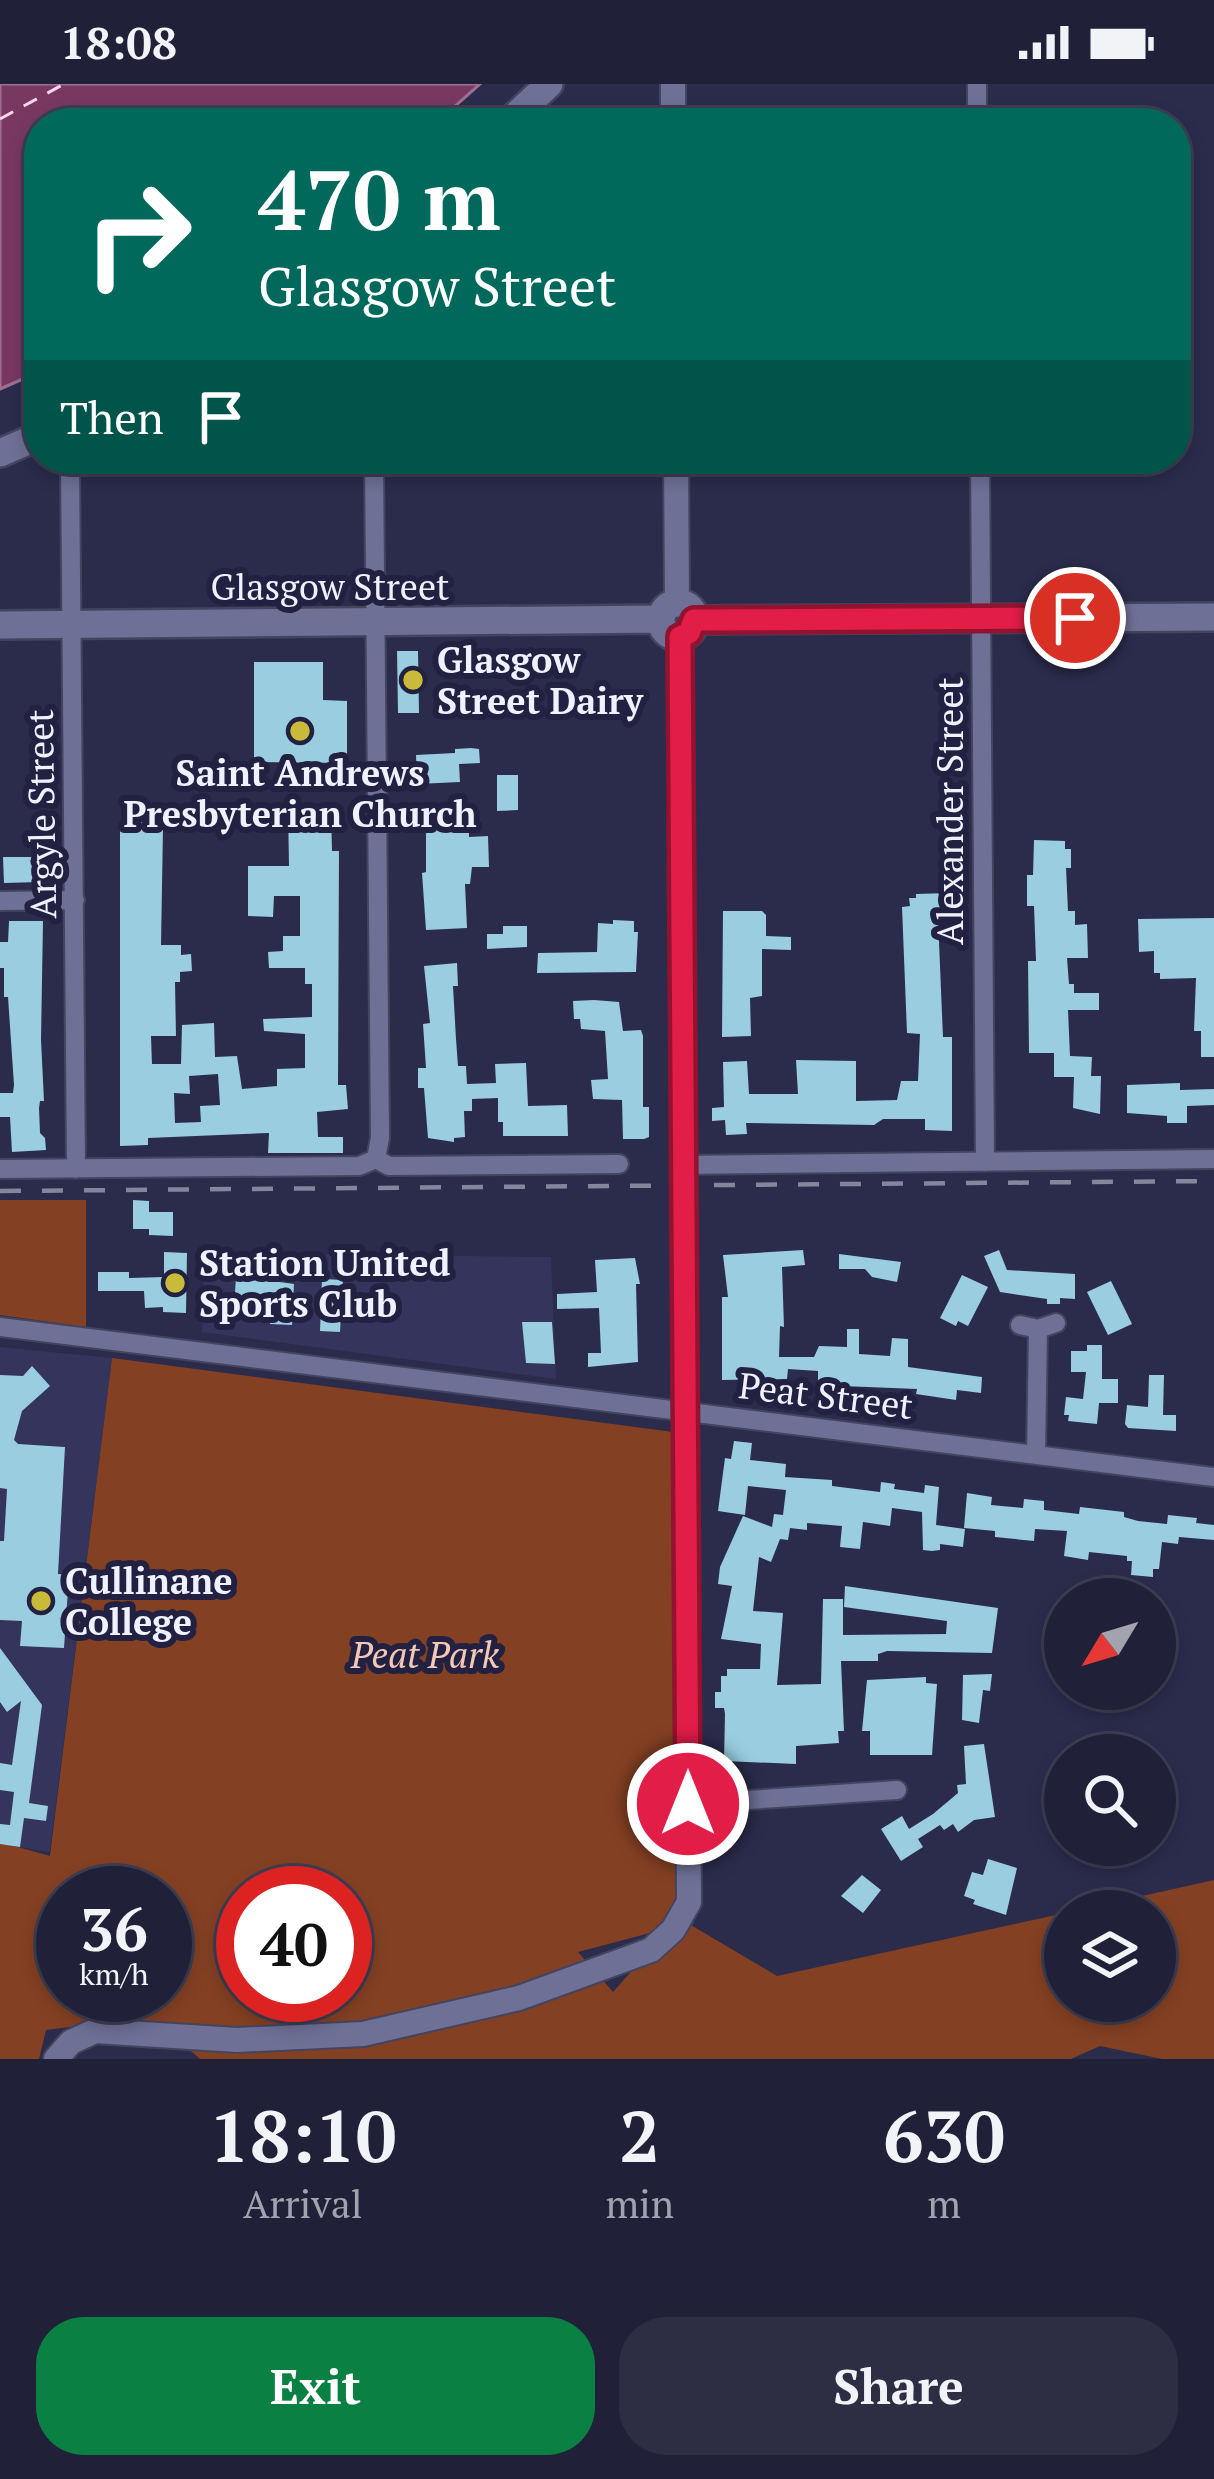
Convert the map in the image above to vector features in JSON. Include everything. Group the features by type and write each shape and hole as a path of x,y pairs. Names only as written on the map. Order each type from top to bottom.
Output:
{"main road":[{"path":"524,108 549,84"},
{"name":"Glasgow Street","path":"0,625 1214,616"}],"street":[{"name":"Argyle Street","path":"70,474 76,1168"},
{"path":"374,474 380,1138 376,1159"},
{"path":"56,2059 71,2042 95,2031 237,2040 363,2034 519,1998 651,1950 673,1930 689,1902 676,474"},
{"name":"Alexander Street","path":"980,474 985,1162"},
{"path":"0,901 75,900"},
{"path":"376,1159 389,1166 619,1164"},
{"path":"0,1169 359,1166 376,1159"},
{"path":"681,1165 1214,1159"},
{"path":"1036,1455 1038,1326"},
{"name":"Peat Street","path":"0,1327 1214,1477"},
{"path":"688,1804 896,1790"}],"shaded area":[{"path":"0,84 480,84 453,108 24,108 24,379 0,389"},
{"path":"204,1253 551,1257 556,1379 202,1332"},
{"name":"Cullinane College","path":"0,1347 112,1358 50,1852 0,1844"}],"green space":[{"path":"0,1200 86,1200 86,1327 0,1315"},
{"name":"Peat Park","path":"112,1358 681,1433 684,1886 665,1929 578,1952 613,1992 679,1918 777,1976 1044,1918 1044,2022 1176,2022 1176,1890 1169,1890 1214,1880 1214,2059 1162,2059 1100,2046 1071,2059 200,2059 159,2023 147,2022 192,2022 192,1866 36,1866 36,2022 108,2022 46,2030 39,2059 0,2059 0,1842 50,1856"}],"building":[{"path":"397,651 418,651 419,713 398,713"},
{"name":"Saint Andrews Presbyterian Church","path":"254,662 323,662 323,700 347,701 347,763 254,762"},
{"path":"479,749 480,763 459,764 460,782 417,784 416,755"},
{"path":"497,775 518,775 518,810 497,811"},
{"path":"288,809 331,811 332,851 339,851 338,1085 346,1085 348,1109 317,1112 318,1137 343,1137 343,1153 268,1153 269,1133 148,1138 148,1145 120,1146 120,829 126,829 126,810 154,810 155,828 163,828 161,945 181,945 181,955 191,954 192,971 180,972 180,982 175,982 176,1036 151,1036 152,1064 181,1064 182,1025 214,1023 215,1057 237,1056 242,1089 277,1086 277,1069 305,1068 305,1034 264,1031 263,1019 312,1017 312,984 305,984 305,968 269,968 268,952 283,951 283,936 300,936 300,896 274,896 273,917 248,916 248,866 289,866","holes":["218,1074 220,1105 200,1106 201,1122 175,1123 174,1093 190,1094 189,1076"]},
{"path":"444,813 445,822 469,824 469,837 488,836 489,867 472,867 470,884 465,884 467,928 426,930 422,873 426,872 426,820 431,820 430,814"},
{"path":"1034,840 1065,841 1065,849 1071,849 1071,868 1066,868 1068,911 1075,911 1075,925 1087,924 1088,958 1067,958 1069,984 1074,984 1074,993 1099,993 1099,1010 1068,1010 1070,1056 1092,1057 1091,1076 1101,1076 1100,1114 1073,1108 1074,1077 1054,1077 1054,1053 1029,1053 1028,961 1036,961 1034,906 1027,906 1027,875 1033,875"},
{"path":"3,857 39,857 40,882 4,883"},
{"path":"949,893 950,915 939,916 939,942 943,1037 952,1037 952,1131 925,1130 925,1119 883,1119 874,1125 746,1123 747,1134 726,1135 725,1120 712,1121 712,1108 724,1107 723,1062 747,1061 749,1094 798,1094 796,1060 856,1061 856,1101 897,1100 901,1081 918,1081 920,1034 907,1033 902,907 910,906 909,898 916,894"},
{"path":"723,911 762,911 766,936 791,937 791,950 762,949 762,996 750,998 751,1036 722,1037"},
{"path":"1214,918 1214,1057 1201,1057 1201,1031 1194,1031 1196,978 1160,979 1160,973 1154,973 1154,951 1139,952 1138,919"},
{"path":"613,920 634,921 636,972 537,973 538,953 597,952 598,923 613,924"},
{"path":"9,921 43,921 44,1101 39,1108 46,1150 12,1152 10,1117 0,1117 0,1093 13,1093 14,1085 8,997 4,997 4,968 0,968 0,942 8,942"},
{"path":"503,926 527,926 527,947 487,949 487,934 503,934"},
{"path":"457,963 458,986 453,986 458,1066 466,1066 467,1084 496,1083 495,1064 526,1063 528,1106 567,1105 568,1136 503,1136 498,1098 472,1099 472,1111 464,1111 465,1137 454,1138 454,1142 428,1138 424,1088 418,1088 418,1068 426,1068 423,1024 430,1023 424,966"},
{"path":"573,1001 619,1002 623,1031 641,1030 643,1107 649,1107 649,1137 644,1139 623,1139 622,1100 593,1099 591,1080 608,1079 605,1031 581,1029 580,1019 574,1019"},
{"path":"1180,1083 1180,1090 1214,1089 1214,1105 1187,1106 1187,1123 1167,1123 1167,1116 1127,1113 1127,1085"},
{"path":"133,1200 149,1201 149,1212 173,1212 173,1236 133,1229"},
{"path":"803,1250 805,1265 782,1267 784,1327 780,1326 779,1357 814,1357 819,1346 847,1347 847,1329 859,1329 859,1354 890,1356 892,1338 908,1339 908,1367 982,1377 981,1393 957,1390 956,1400 916,1394 917,1389 818,1385 818,1371 788,1369 787,1379 722,1380 722,1297 728,1297 723,1255"},
{"path":"999,1250 1007,1270 1075,1274 1075,1299 1060,1298 1060,1304 1047,1304 1047,1299 1000,1292 984,1256"},
{"path":"164,1252 187,1253 186,1313 145,1308 144,1291 98,1291 98,1272 129,1272 129,1278 164,1277"},
{"path":"839,1254 901,1262 897,1282 872,1277 865,1269 839,1269"},
{"path":"635,1258 640,1284 636,1284 638,1362 588,1367 588,1353 601,1353 599,1308 557,1309 557,1294 597,1292 595,1260"},
{"path":"962,1275 988,1287 968,1326 958,1321 956,1326 940,1318"},
{"path":"236,1276 294,1284 292,1325 270,1324 271,1312 234,1310"},
{"path":"322,1279 343,1280 340,1332 320,1331"},
{"path":"1111,1281 1132,1324 1108,1335 1087,1292"},
{"path":"522,1322 552,1322 555,1364 526,1363"},
{"path":"1087,1345 1102,1345 1102,1379 1118,1379 1118,1403 1099,1403 1097,1424 1068,1421 1069,1415 1064,1415 1066,1397 1083,1399 1086,1372 1071,1372 1071,1351 1087,1351"},
{"path":"32,1366 50,1386 22,1411 14,1440 65,1447 58,1574 69,1575 64,1648 20,1646 22,1621 0,1620 0,1541 4,1541 7,1489 0,1488 0,1375 23,1376"},
{"path":"1149,1375 1164,1375 1163,1415 1176,1415 1176,1431 1125,1424 1127,1405 1148,1407"},
{"path":"734,1441 752,1443 750,1460 786,1464 785,1477 832,1480 832,1486 880,1492 881,1482 924,1493 925,1485 939,1487 936,1525 965,1529 963,1547 940,1544 940,1550 932,1551 923,1550 922,1512 892,1508 890,1526 863,1522 860,1549 840,1547 842,1526 807,1523 807,1530 790,1528 788,1540 780,1539 771,1562 759,1557 753,1611 783,1613 777,1685 821,1684 823,1599 843,1599 843,1635 946,1634 947,1621 844,1607 845,1586 998,1608 992,1653 887,1651 878,1654 878,1661 841,1661 844,1731 838,1731 839,1743 796,1746 796,1764 724,1761 725,1714 724,1708 715,1708 715,1692 721,1692 721,1676 727,1676 727,1669 760,1669 761,1644 721,1639 732,1586 718,1584 720,1567 743,1516 772,1527 774,1514 783,1515 786,1490 748,1486 745,1515 718,1511 725,1458 731,1459"},
{"path":"967,1493 992,1497 991,1505 1023,1508 1024,1499 1044,1501 1044,1510 1079,1514 1080,1507 1124,1512 1124,1517 1138,1521 1167,1524 1168,1515 1197,1518 1196,1523 1214,1525 1214,1540 1179,1537 1178,1544 1162,1542 1159,1569 1153,1569 1153,1577 1131,1575 1132,1561 1127,1556 1089,1552 1088,1560 1064,1556 1067,1531 1035,1529 1034,1541 964,1528"},
{"path":"0,1648 42,1705 29,1803 48,1806 46,1821 24,1818 20,1847 0,1844 0,1824 10,1825 14,1792 0,1790 0,1763 12,1765 21,1701 7,1712 0,1702"},
{"path":"992,1674 990,1691 983,1690 979,1723 962,1720 963,1675"},
{"path":"926,1677 926,1683 937,1684 932,1755 870,1755 870,1731 862,1731 867,1680"},
{"path":"984,1744 995,1817 974,1820 958,1832 953,1824 944,1830 940,1825 918,1839 923,1847 901,1861 881,1829 902,1816 909,1829 933,1814 958,1793 957,1785 966,1784 964,1746"},
{"path":"988,1859 1017,1868 1006,1915 964,1896 972,1872 983,1875"},
{"path":"862,1875 881,1890 863,1913 841,1896"}],"ferry route":[{"path":"0,119 64,84"}],"railway":[{"path":"0,1191 1214,1181"}],"place":[{"name":"Glasgow Street Dairy","path":"413,680"},
{"name":"Saint Andrews Presbyterian Church","path":"300,731"},
{"name":"Station United Sports Club","path":"175,1283"},
{"name":"Cullinane College","path":"41,1601"}],"route":[{"path":"688,1804 680,637 689,633 694,620 1075,618"}]}
